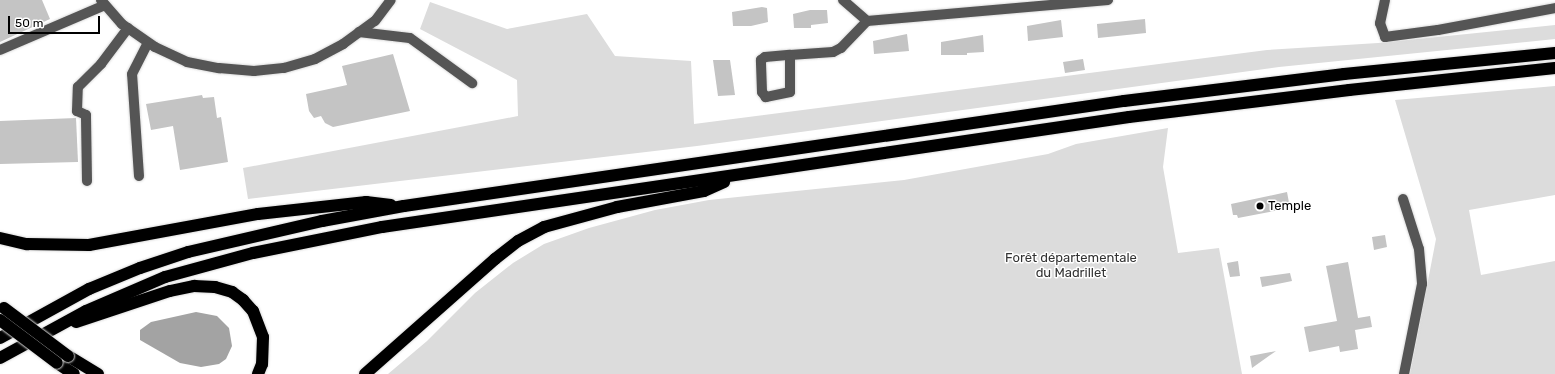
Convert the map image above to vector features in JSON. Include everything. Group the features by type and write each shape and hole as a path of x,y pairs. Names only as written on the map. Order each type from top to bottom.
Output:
{"highway":[{"path":"0,338 89,289 188,252 260,234 404,206 1124,101 1344,74 1555,52"},
{"path":"0,358 45,332 117,296 165,277 253,253 382,227 1129,117 1349,90 1555,68"},
{"path":"365,374 495,259 538,231 582,215 704,191 736,176"},
{"path":"0,238 27,244 89,245 258,214 366,202 404,206"},
{"path":"45,332 170,291 194,286 215,287 238,296 253,311 263,337 262,364 258,374"},
{"path":"2,306 68,356 98,374"},
{"path":"0,320 74,374"}],"street":[{"path":"0,50 103,3 128,28 148,43 187,62 219,68 254,71 284,68 315,59 359,32 375,21 391,0"},
{"path":"843,0 867,21"},
{"path":"790,55 790,92 766,97 762,92 761,60 765,57 790,55 833,52 841,48 867,21 1108,0"},
{"path":"1385,0 1380,23 1385,37 1438,30 1555,8"},
{"path":"87,181 86,115 77,111 78,87 101,64 128,28"},
{"path":"359,32 410,38 472,83"},
{"path":"139,176 132,74 148,43"},
{"path":"1403,199 1419,249 1422,284 1404,374"}],"green space":[{"path":"430,2 507,29 587,14 615,56 691,61 694,124 1267,50 1378,43 1555,25 1555,39 1279,67 697,146 248,199 243,168 518,116 517,80 420,29"},
{"path":"1555,86 1555,195 1469,210 1481,275 1555,261 1555,374 1410,374 1436,239 1395,100"},
{"name":"Forêt départementale du Madrillet","path":"1168,128 1163,167 1178,253 1219,248 1242,374 388,374 427,341 475,293 513,263 544,244 589,228 655,210 709,200 904,180 1048,154 1076,144"}],"shaded area":[{"path":"196,312 217,316 229,328 232,346 226,359 219,364 201,367 180,363 140,340 140,330 151,322"}],"building":[{"path":"0,0 42,0 50,19 0,42"},
{"path":"762,7 767,8 768,22 751,26 733,26 732,12"},
{"path":"810,10 827,10 828,23 811,25 811,28 794,28 793,14"},
{"path":"1145,19 1146,33 1098,38 1097,24"},
{"path":"1061,20 1063,37 1028,41 1027,26"},
{"path":"907,34 909,51 874,54 873,41"},
{"path":"983,35 984,52 967,53 967,55 941,55 941,42"},
{"path":"393,54 410,111 333,127 325,123 321,116 314,118 309,111 306,94 347,85 342,66"},
{"path":"1083,59 1085,70 1065,73 1063,62"},
{"path":"713,60 730,60 735,95 718,96"},
{"path":"202,95 203,98 214,97 217,118 221,117 228,162 180,170 173,126 151,130 146,104"},
{"path":"76,118 78,162 0,164 0,121"},
{"name":"Temple","path":"1287,192 1290,208 1238,218 1237,215 1233,215 1231,204"},
{"path":"1385,235 1387,247 1374,250 1372,237"},
{"path":"1238,261 1240,276 1230,277 1227,263"},
{"path":"1348,262 1358,318 1370,316 1372,327 1355,330 1358,349 1340,352 1339,346 1309,352 1304,327 1337,321 1326,266"},
{"path":"1290,273 1292,281 1262,287 1260,277"},
{"path":"1276,351 1252,368 1250,356"}],"place":[{"name":"Temple","path":"1260,206"}]}
